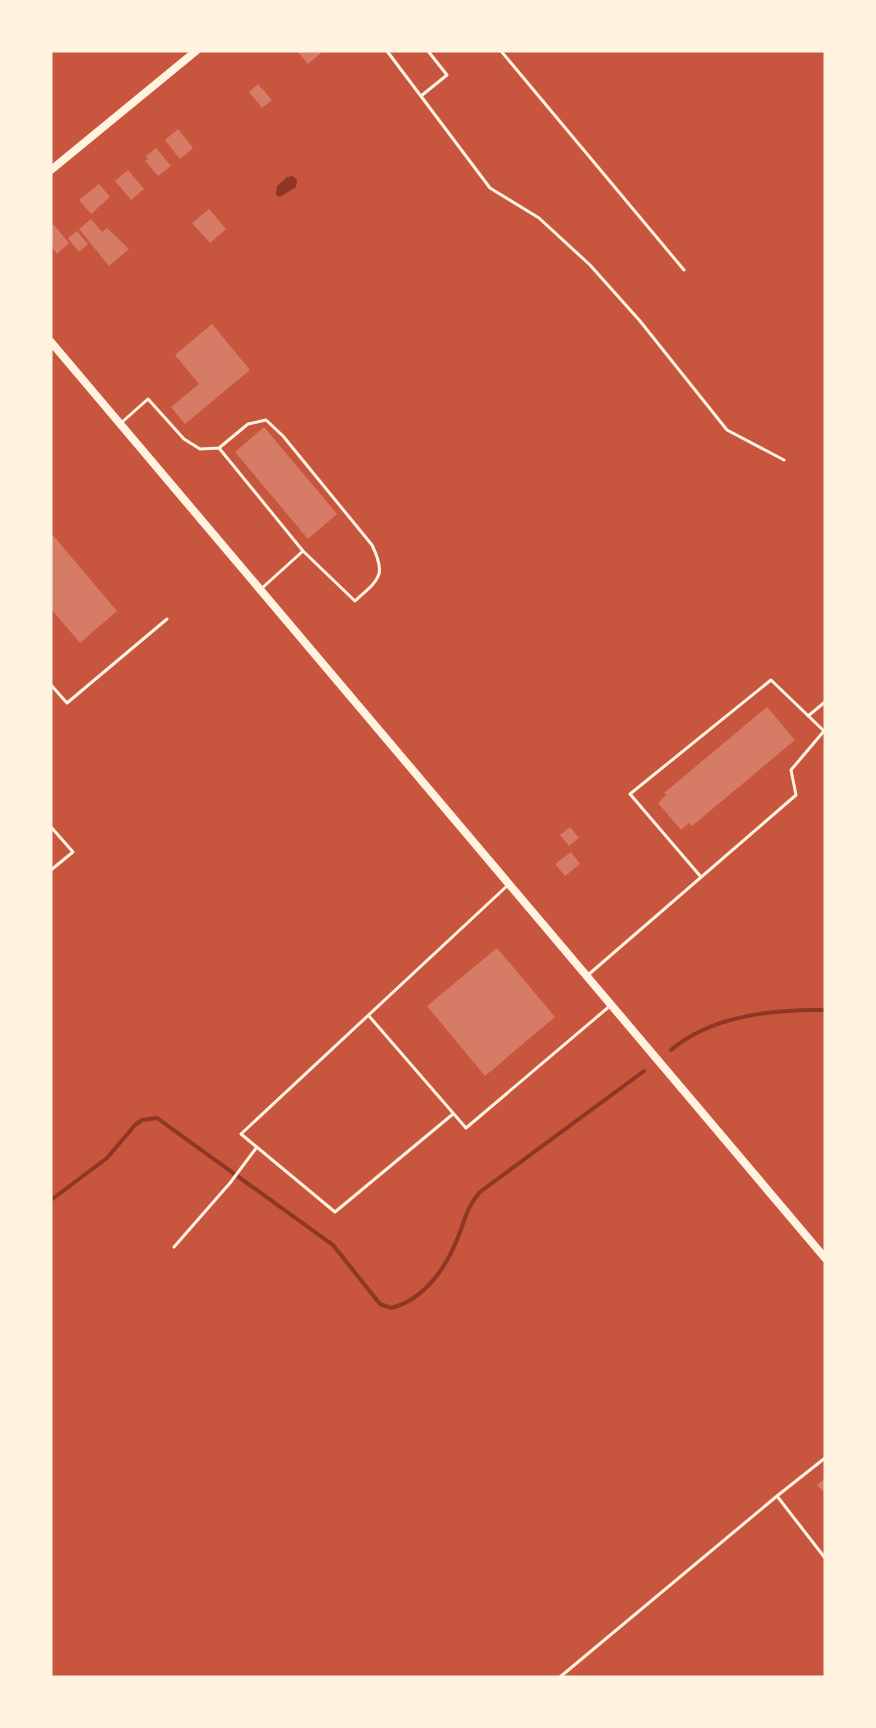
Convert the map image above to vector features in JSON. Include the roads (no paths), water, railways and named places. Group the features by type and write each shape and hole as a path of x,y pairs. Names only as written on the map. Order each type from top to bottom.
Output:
{"street":[{"path":"51,170 196,51"},
{"path":"51,342 588,975 825,1258"}],"lane":[{"path":"387,51 490,188 539,218 590,266 640,321 726,430 784,460"},
{"path":"421,96 447,75 428,51"},
{"path":"501,51 684,270"},
{"path":"121,424 148,399 184,439 200,449 219,448 248,424 266,420 283,436 372,545 381,563 376,582 356,601 303,551 219,448"},
{"path":"261,589 303,551"},
{"path":"51,685 67,703 167,619"},
{"path":"588,975 796,795 791,770 824,731 771,680 630,794 701,877"},
{"path":"808,716 825,702"},
{"path":"51,827 73,852 51,870"},
{"path":"453,1114 335,1212 241,1134 510,883"},
{"path":"369,1016 466,1128 573,1035 612,1004"},
{"path":"174,1247 230,1183 257,1147"},
{"path":"560,1677 825,1458"},
{"path":"777,1496 825,1558"}],"waterway":[{"path":"671,1050 687,1038 705,1029 744,1016 785,1011 825,1010"},
{"path":"51,1200 107,1158 135,1125 142,1120 157,1118 333,1245 380,1304 391,1308 414,1298 424,1290 440,1271 453,1249 469,1208 480,1192 644,1071"}]}
